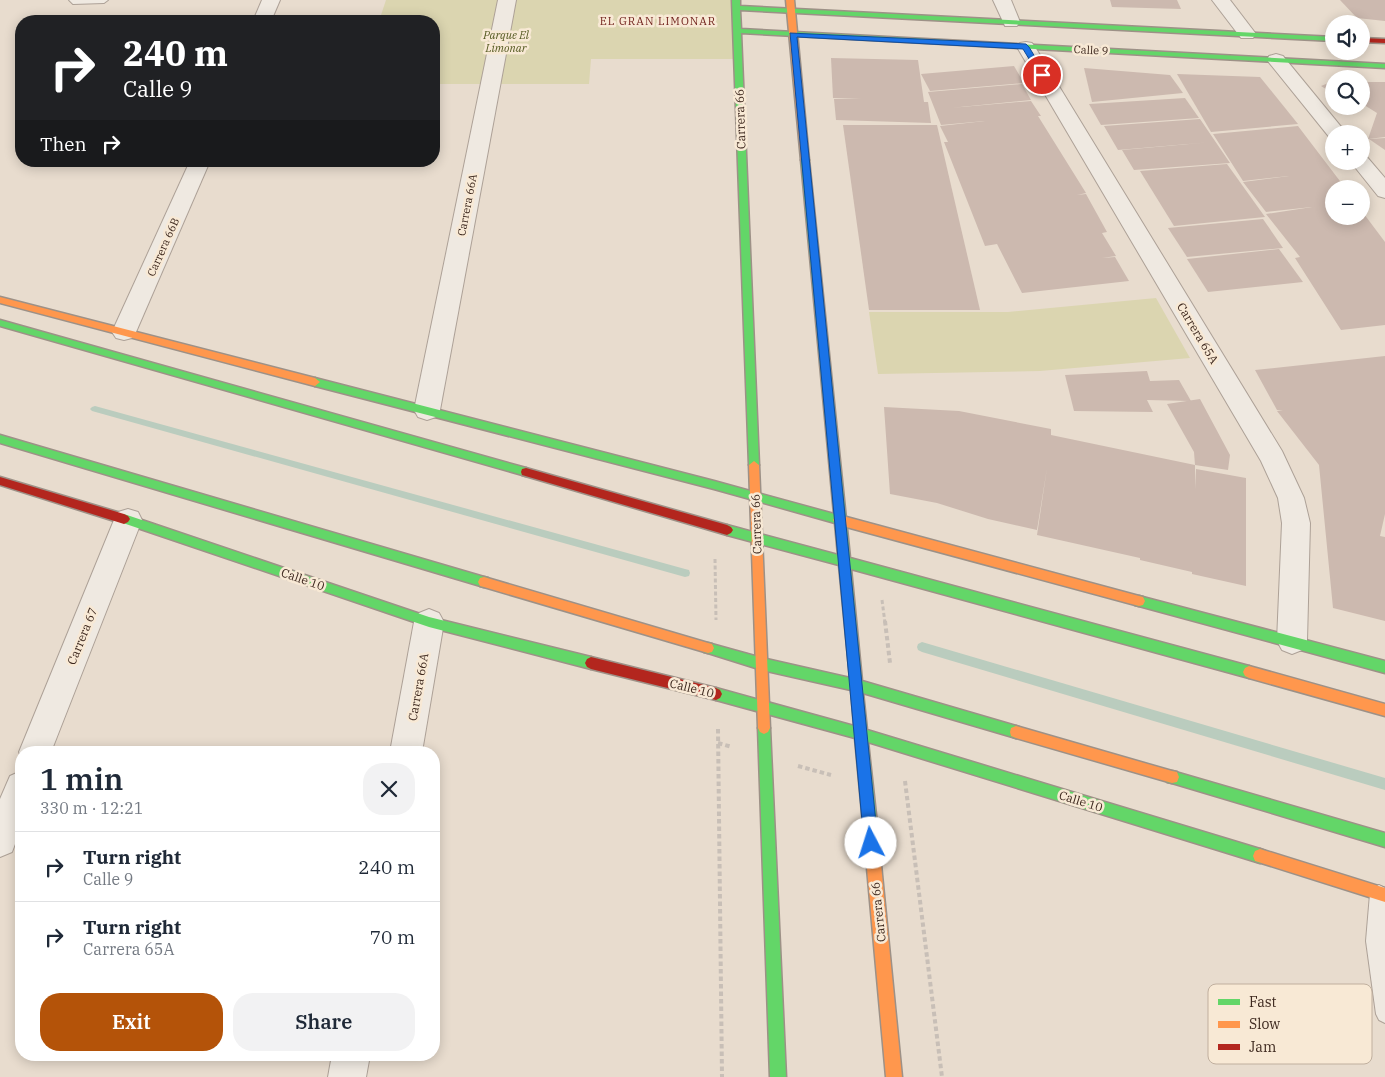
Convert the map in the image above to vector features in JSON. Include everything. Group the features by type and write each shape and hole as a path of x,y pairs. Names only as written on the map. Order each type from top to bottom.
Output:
{"main road":[{"name":"Calle 9","path":"736,4 790,5 1011,22 1325,38"},
{"name":"Carrera 66","path":"736,4 778,1077"},
{"name":"Carrera 66","path":"790,5 894,1077"},
{"name":"Calle 9","path":"736,31 1385,66"},
{"path":"1370,40 1385,41"},
{"path":"0,300 714,485 756,498 1385,667"},
{"path":"0,323 76,343 714,526 756,540 879,570 1385,710"},
{"path":"0,335 76,343"},
{"path":"0,439 762,664 856,685 1385,840"},
{"name":"Calle 10","path":"0,480 128,520 430,622 718,695 763,709 900,745 1382,894"}],"street":[{"path":"265,15 271,0"},
{"name":"Carrera 66A","path":"427,410 507,0"},
{"path":"1002,0 1011,22"},
{"path":"1221,0 1247,34"},
{"name":"Carrera 65A","path":"1026,47 1273,458 1291,498 1296,523 1292,641"},
{"path":"1276,60 1330,125"},
{"name":"Carrera 66B","path":"124,332 197,167"},
{"path":"1368,170 1385,191"},
{"name":"Carrera 67","path":"37,746 128,520"},
{"name":"Carrera 66A","path":"407,746 430,622"},
{"path":"0,840 15,801"},
{"path":"347,1077 350,1061"}],"lane":[{"path":"73,1 104,0"},
{"path":"1382,894 1375,941 1385,1014"}],"path":[{"path":"714,526 717,650"},
{"path":"879,570 894,696"},
{"path":"718,695 722,1077"},
{"path":"718,743 907,796"},
{"path":"900,745 942,1077"}],"green space":[{"name":"Parque El Limonar","path":"386,0 736,0 738,59 591,59 589,84 440,84 440,15 381,15"},
{"path":"1156,298 1190,358 1040,371 878,374 869,312 1008,312"}],"building":[{"path":"1110,0 1177,0 1181,9 1112,7"},
{"path":"1340,0 1385,0 1385,21 1370,19 1370,15 1354,15"},
{"path":"831,58 918,60 924,102 928,102 931,123 836,120 834,99 861,99 833,98"},
{"path":"1014,66 1024,83 930,91 921,74"},
{"path":"1084,68 1170,75 1183,93 1092,102"},
{"path":"1177,74 1260,77 1298,124 1211,132"},
{"path":"1370,82 1385,82 1385,137 1370,139 1377,113 1370,109"},
{"path":"1022,84 1031,100 950,108 1031,101 1041,116 1038,116 1086,193 1077,195 1086,194 1107,232 1102,233 1116,256 1102,258 1115,257 1129,281 1022,293 997,244 985,246 944,142 948,142 940,126 985,121 941,125 928,92"},
{"path":"1185,98 1199,118 1101,125 1089,104"},
{"path":"1200,119 1230,163 1134,170 1122,150 1212,142 1118,150 1104,126"},
{"path":"843,125 937,125 980,310 869,310"},
{"path":"1298,126 1325,161 1325,170 1332,170 1339,180 1325,180 1325,225 1370,225 1370,222 1385,242 1385,325 1341,330 1295,258 1300,257 1266,214 1312,207 1266,212 1243,182 1289,176 1243,181 1213,134"},
{"path":"1385,138 1385,150 1370,140"},
{"path":"1227,164 1265,217 1174,226 1140,171"},
{"path":"1263,219 1283,248 1187,257 1168,228"},
{"path":"1279,249 1303,282 1208,292 1187,259"},
{"path":"1385,356 1385,514 1380,536 1385,537 1385,621 1333,608 1319,465 1277,411 1283,410 1277,410 1255,370"},
{"path":"1147,371 1150,381 1179,380 1191,401 1147,400 1153,412 1074,411 1065,375"},
{"path":"1200,399 1230,455 1228,470 1195,465 1194,452 1167,404"},
{"path":"884,407 959,411 1051,429 1051,435 1195,465 1195,489 1196,469 1246,478 1246,586 1192,574 1192,572 1140,560 1140,558 1037,535 1047,468 1037,530 988,519 937,503 890,494"}],"waterway":[{"path":"95,409 685,573"},
{"path":"922,647 1385,784"}],"traffic: fast":[{"path":"736,0 754,465"},
{"path":"736,8 1325,39"},
{"path":"736,31 1385,66"},
{"path":"805,160 870,824"},
{"path":"0,323 526,472"},
{"path":"315,382 714,485 839,520"},
{"path":"0,439 484,582"},
{"path":"124,519 429,622 591,663"},
{"path":"727,530 1249,672"},
{"path":"1139,601 1385,667"},
{"path":"708,648 762,664 856,685 1016,732"},
{"path":"716,694 901,745 1260,856"},
{"path":"764,728 778,1077"},
{"path":"1172,777 1385,840"}],"traffic: slow":[{"path":"790,0 805,160"},
{"path":"0,300 315,382"},
{"path":"754,465 764,728"},
{"path":"839,520 1139,601"},
{"path":"484,582 708,648"},
{"path":"1249,672 1385,710"},
{"path":"1016,732 1172,777"},
{"path":"870,824 894,1077"},
{"path":"1260,856 1385,895"}],"traffic: jam":[{"path":"1370,40 1385,41"},
{"path":"526,472 727,530"},
{"path":"0,481 124,519"},
{"path":"591,663 716,694"}],"district":[{"name":"EL GRAN LIMONAR","path":"658,21"}],"route":[{"path":"871,843 793,34 1026,47 1042,75"}]}
